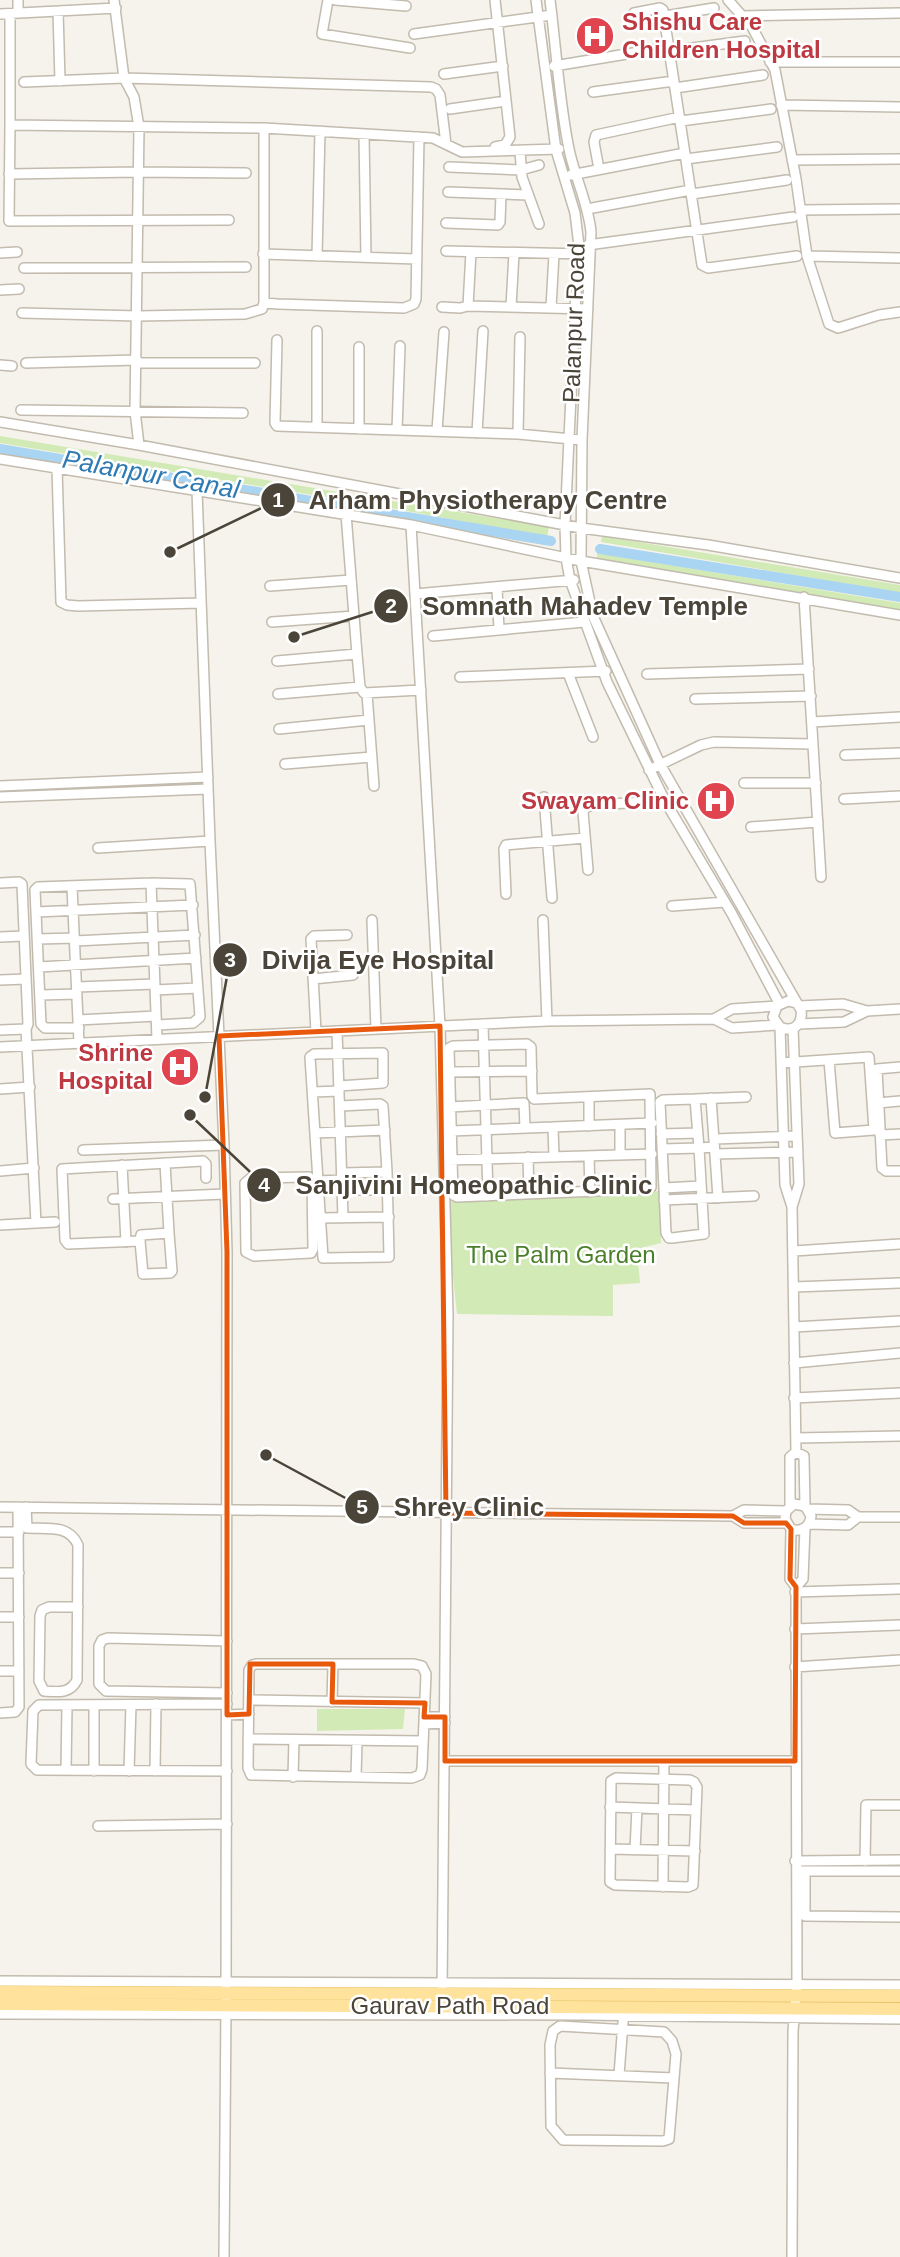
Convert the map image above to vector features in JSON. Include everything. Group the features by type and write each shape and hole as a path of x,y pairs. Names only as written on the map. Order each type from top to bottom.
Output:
{"main road":[{"name":"Gaurav Path Road","path":"0,2004 226,1999 442,1989 792,2001 900,2009"},
{"name":"Gaurav Path Road","path":"0,1992 624,2011 900,1996"}],"street":[{"path":"18,0 10,125 5,144 9,174 4,191 9,221 229,220"},
{"path":"60,81 63,11 67,0"},
{"path":"328,0 322,34 410,48"},
{"path":"335,0 406,6"},
{"path":"472,148 503,146 508,143 510,136 495,0"},
{"name":"Palanpur Road","path":"536,0 556,150 575,213 580,250 565,524 570,580 603,671 649,771 732,914 778,1005"},
{"path":"550,0 569,148 590,217 591,249 582,440 581,561 584,579 593,616 660,764 802,1015 796,1026 794,1063 799,1184 792,1207"},
{"path":"728,0 752,27 775,70 800,210 802,256 829,324 838,328 878,315 900,312"},
{"path":"0,14 63,11 115,4 124,78 134,97 139,127 135,411 139,445"},
{"path":"634,13 660,8 665,16 702,264 708,268 802,256 900,258"},
{"path":"665,16 714,8"},
{"path":"742,16 900,13"},
{"path":"414,34 552,15"},
{"path":"545,68 669,49 745,41"},
{"path":"770,62 900,62"},
{"path":"444,74 503,66"},
{"path":"593,92 763,75"},
{"path":"24,82 124,78 430,87 436,89 440,95 446,144"},
{"path":"450,109 506,101"},
{"path":"782,105 900,107"},
{"path":"599,169 594,142 596,135 680,119 771,109"},
{"path":"10,125 320,131 433,138 462,152 569,148"},
{"path":"22,313 138,316 245,314 262,309 264,128"},
{"path":"317,256 320,131"},
{"path":"364,134 366,257"},
{"path":"264,303 410,307 414,304 419,137"},
{"path":"563,177 686,156 778,147"},
{"path":"520,151 527,195 539,224"},
{"path":"792,160 900,159"},
{"path":"449,167 521,170 539,165"},
{"path":"9,174 246,173"},
{"path":"587,209 787,180"},
{"path":"448,191 527,195"},
{"path":"446,223 498,225 501,194"},
{"path":"800,210 900,209"},
{"path":"446,251 554,254 793,217"},
{"path":"0,253 17,252"},
{"path":"468,306 471,252"},
{"path":"511,307 514,253"},
{"path":"263,254 417,258"},
{"path":"551,308 554,254"},
{"path":"24,268 246,267"},
{"path":"0,290 19,289"},
{"path":"442,307 588,309"},
{"path":"317,331 317,427"},
{"path":"477,433 482,331"},
{"path":"437,431 444,332"},
{"path":"518,434 520,337"},
{"path":"277,340 275,424 281,426 518,434 582,440"},
{"path":"397,430 400,346"},
{"path":"359,347 359,429"},
{"path":"26,363 255,363"},
{"path":"0,365 12,366"},
{"path":"571,390 583,390"},
{"path":"21,410 243,413"},
{"path":"0,422 581,527 708,545 900,578"},
{"path":"0,459 411,525 581,561 900,615"},
{"path":"57,468 61,601 67,605 78,606 201,603"},
{"path":"197,491 227,1252 224,2257"},
{"path":"346,514 357,654 369,720 374,786"},
{"path":"411,525 447,1160 442,1989"},
{"path":"415,594 584,579"},
{"path":"270,586 351,580"},
{"path":"497,588 499,630"},
{"path":"804,597 821,877"},
{"path":"272,621 354,617"},
{"path":"433,636 584,622"},
{"path":"277,661 357,654"},
{"path":"647,674 809,669"},
{"path":"460,677 617,671"},
{"path":"568,673 593,737"},
{"path":"278,694 421,690"},
{"path":"695,699 811,696"},
{"path":"812,722 900,717"},
{"path":"279,729 369,720"},
{"path":"630,730 642,726"},
{"path":"649,771 701,745 714,742 813,744"},
{"path":"845,755 900,752"},
{"path":"285,764 372,757"},
{"path":"0,786 208,777"},
{"path":"102,782 103,793"},
{"path":"744,783 816,783"},
{"path":"47,784 48,795"},
{"path":"0,797 208,789"},
{"path":"844,799 900,796"},
{"path":"544,797 552,898"},
{"path":"588,870 583,812 585,808 680,800"},
{"path":"751,827 818,822"},
{"path":"506,894 506,845 585,838"},
{"path":"98,848 210,841"},
{"path":"697,855 708,849"},
{"path":"0,883 22,884 36,1223"},
{"path":"151,883 157,1040"},
{"path":"191,884 200,1014 197,1020 193,1023 157,1021 44,1028 41,1024 36,888 72,887 191,884"},
{"path":"72,887 79,1043"},
{"path":"672,906 724,902"},
{"path":"36,912 193,905"},
{"path":"732,914 744,909"},
{"path":"372,920 376,1029"},
{"path":"542,920 547,1021"},
{"path":"38,939 195,935"},
{"path":"316,1032 311,939 314,936 347,935"},
{"path":"0,937 24,936"},
{"path":"39,967 197,958"},
{"path":"313,979 353,975"},
{"path":"0,980 26,979"},
{"path":"40,995 77,990 198,988"},
{"path":"715,1019 732,1009 778,1005 788,1001 797,1005 844,1004 867,1011 900,1009"},
{"path":"778,1005 773,1017 778,1026 785,1185 792,1207 794,1251 796,1452"},
{"path":"0,1047 547,1021 715,1019 732,1028 778,1026 784,1029 844,1022 867,1011"},
{"path":"483,1024 488,1196"},
{"path":"0,1030 26,1028"},
{"path":"337,1031 343,1218"},
{"path":"450,1107 486,1105 529,1101 589,1097 650,1094 652,1185 649,1189 454,1196 447,1160 451,1131 450,1107 449,1072 450,1047 530,1045 532,1096 529,1101 525,1128"},
{"path":"313,1092 383,1083 382,1051 311,1055 315,1132 320,1218 323,1258 387,1259 390,1255 384,1109 381,1104 340,1106"},
{"path":"780,1063 869,1057 874,1130 835,1133 828,1060"},
{"path":"900,1067 877,1069 882,1168 886,1171 900,1171"},
{"path":"449,1072 531,1071"},
{"path":"0,1089 30,1087"},
{"path":"589,1097 589,1126"},
{"path":"695,1099 704,1234 669,1238 666,1233 660,1101 711,1098 746,1097"},
{"path":"711,1098 718,1198"},
{"path":"878,1103 900,1101"},
{"path":"451,1131 652,1123"},
{"path":"620,1125 620,1155"},
{"path":"553,1127 554,1157"},
{"path":"315,1132 385,1130"},
{"path":"661,1134 698,1133"},
{"path":"880,1135 900,1134"},
{"path":"662,1149 714,1147 747,1138 797,1136"},
{"path":"747,1138 748,1153"},
{"path":"83,1150 224,1145"},
{"path":"714,1147 748,1153 798,1152"},
{"path":"447,1160 652,1154"},
{"path":"589,1156 590,1192"},
{"path":"528,1157 528,1194"},
{"path":"140,1241 66,1243 61,1172 66,1167 205,1161 206,1178"},
{"path":"165,1163 172,1270 170,1273 143,1275 141,1235 169,1233"},
{"path":"122,1165 118,1199 126,1242"},
{"path":"0,1171 34,1168"},
{"path":"342,1181 387,1171"},
{"path":"227,1252 254,1255 312,1253 312,1181 309,1177 251,1178 245,1183 246,1252"},
{"path":"318,1181 342,1181 388,1190"},
{"path":"664,1188 701,1186"},
{"path":"118,1199 224,1194"},
{"path":"664,1200 754,1196"},
{"path":"320,1218 389,1217"},
{"path":"0,1225 55,1223"},
{"path":"794,1251 900,1244"},
{"path":"794,1287 900,1283"},
{"path":"794,1327 900,1321"},
{"path":"794,1363 900,1353"},
{"path":"794,1398 900,1393"},
{"path":"796,1438 900,1436"},
{"path":"796,1452 804,1455 807,1508 811,1516 807,1526 803,1579 796,1590"},
{"path":"796,1452 790,1457 788,1526 790,1579 796,1590 795,1861 800,1871 805,1916 900,1917"},
{"path":"0,1507 733,1516 744,1510 788,1508 798,1504 807,1508 848,1510 859,1517 900,1517"},
{"path":"0,1713 18,1710 19,1532 22,1507"},
{"path":"22,1507 27,1528 65,1530 74,1535 78,1545 78,1607 78,1680 73,1688 63,1692 44,1691 39,1681 42,1610 48,1607 78,1607"},
{"path":"733,1516 744,1523 788,1526 798,1531 807,1526 849,1524 859,1517"},
{"path":"0,1532 19,1532"},
{"path":"0,1573 19,1573"},
{"path":"796,1590 900,1589"},
{"path":"0,1617 19,1617"},
{"path":"795,1629 900,1625"},
{"path":"227,1641 108,1638 102,1640 99,1646 99,1684 106,1691 227,1698"},
{"path":"795,1667 900,1660"},
{"path":"332,1702 333,1664"},
{"path":"333,1664 419,1665 425,1669 422,1769 418,1777 251,1775 248,1768 248,1717 249,1670 252,1665 333,1664"},
{"path":"0,1671 19,1671"},
{"path":"227,1698 131,1705 39,1705 34,1708 31,1763 37,1770 227,1771"},
{"path":"249,1700 425,1703"},
{"path":"155,1771 156,1704"},
{"path":"66,1705 66,1770"},
{"path":"94,1705 94,1770"},
{"path":"129,1771 131,1705"},
{"path":"227,1717 248,1717"},
{"path":"424,1720 445,1720"},
{"path":"248,1739 423,1741"},
{"path":"293,1777 294,1740"},
{"path":"356,1777 357,1741"},
{"path":"445,1761 795,1761"},
{"path":"663,1886 664,1761"},
{"path":"614,1779 694,1782 697,1787 693,1885 612,1884 609,1879 610,1807 611,1784 614,1779"},
{"path":"865,1861 866,1805 900,1805"},
{"path":"610,1807 696,1810"},
{"path":"635,1850 637,1808"},
{"path":"98,1826 227,1824"},
{"path":"610,1849 695,1851"},
{"path":"795,1861 900,1860"},
{"path":"800,1871 900,1871"},
{"path":"792,2257 792,2001 796,1972 800,1871"},
{"path":"0,1981 226,1999"},
{"path":"792,2001 900,1986"},
{"path":"0,2014 226,1999"},
{"path":"792,2001 900,2019"},
{"path":"619,2075 624,2011"},
{"path":"560,2026 664,2032 672,2041 676,2054 669,2139 563,2140 551,2126 550,2074 550,2045 553,2031 560,2026"},
{"path":"550,2074 674,2078"}],"highlighted area":[{"path":"440,1026 446,1513 733,1516 744,1523 786,1523 791,1529 790,1579 796,1587 795,1761 445,1761 445,1717 424,1717 425,1703 332,1702 333,1664 250,1664 249,1714 227,1715 227,1252 219,1036"}],"green space":[{"path":"0,436 549,527 547,537 0,443"},
{"path":"602,536 900,585 900,593 601,542"},
{"path":"597,553 900,603 900,611 597,559"},
{"name":"The Palm Garden","path":"660,1191 661,1243 637,1249 640,1283 613,1285 613,1316 457,1314 445,1201"},
{"path":"317,1709 405,1709 403,1729 317,1731"}],"waterway":[{"name":"Palanpur Canal","path":"0,449 551,541"},
{"path":"600,549 900,597"}],"place":[{"name":"Shishu Care Children Hospital","path":"595,36"},
{"name":"Arham Physiotherapy Centre","path":"170,552"},
{"name":"Somnath Mahadev Temple","path":"294,637"},
{"name":"Swayam Clinic","path":"716,801"},
{"name":"Shrine Hospital","path":"180,1067"},
{"name":"Divija Eye Hospital","path":"205,1097"},
{"name":"Sanjivini Homeopathic Clinic","path":"190,1115"},
{"name":"Shrey Clinic","path":"266,1455"}]}
